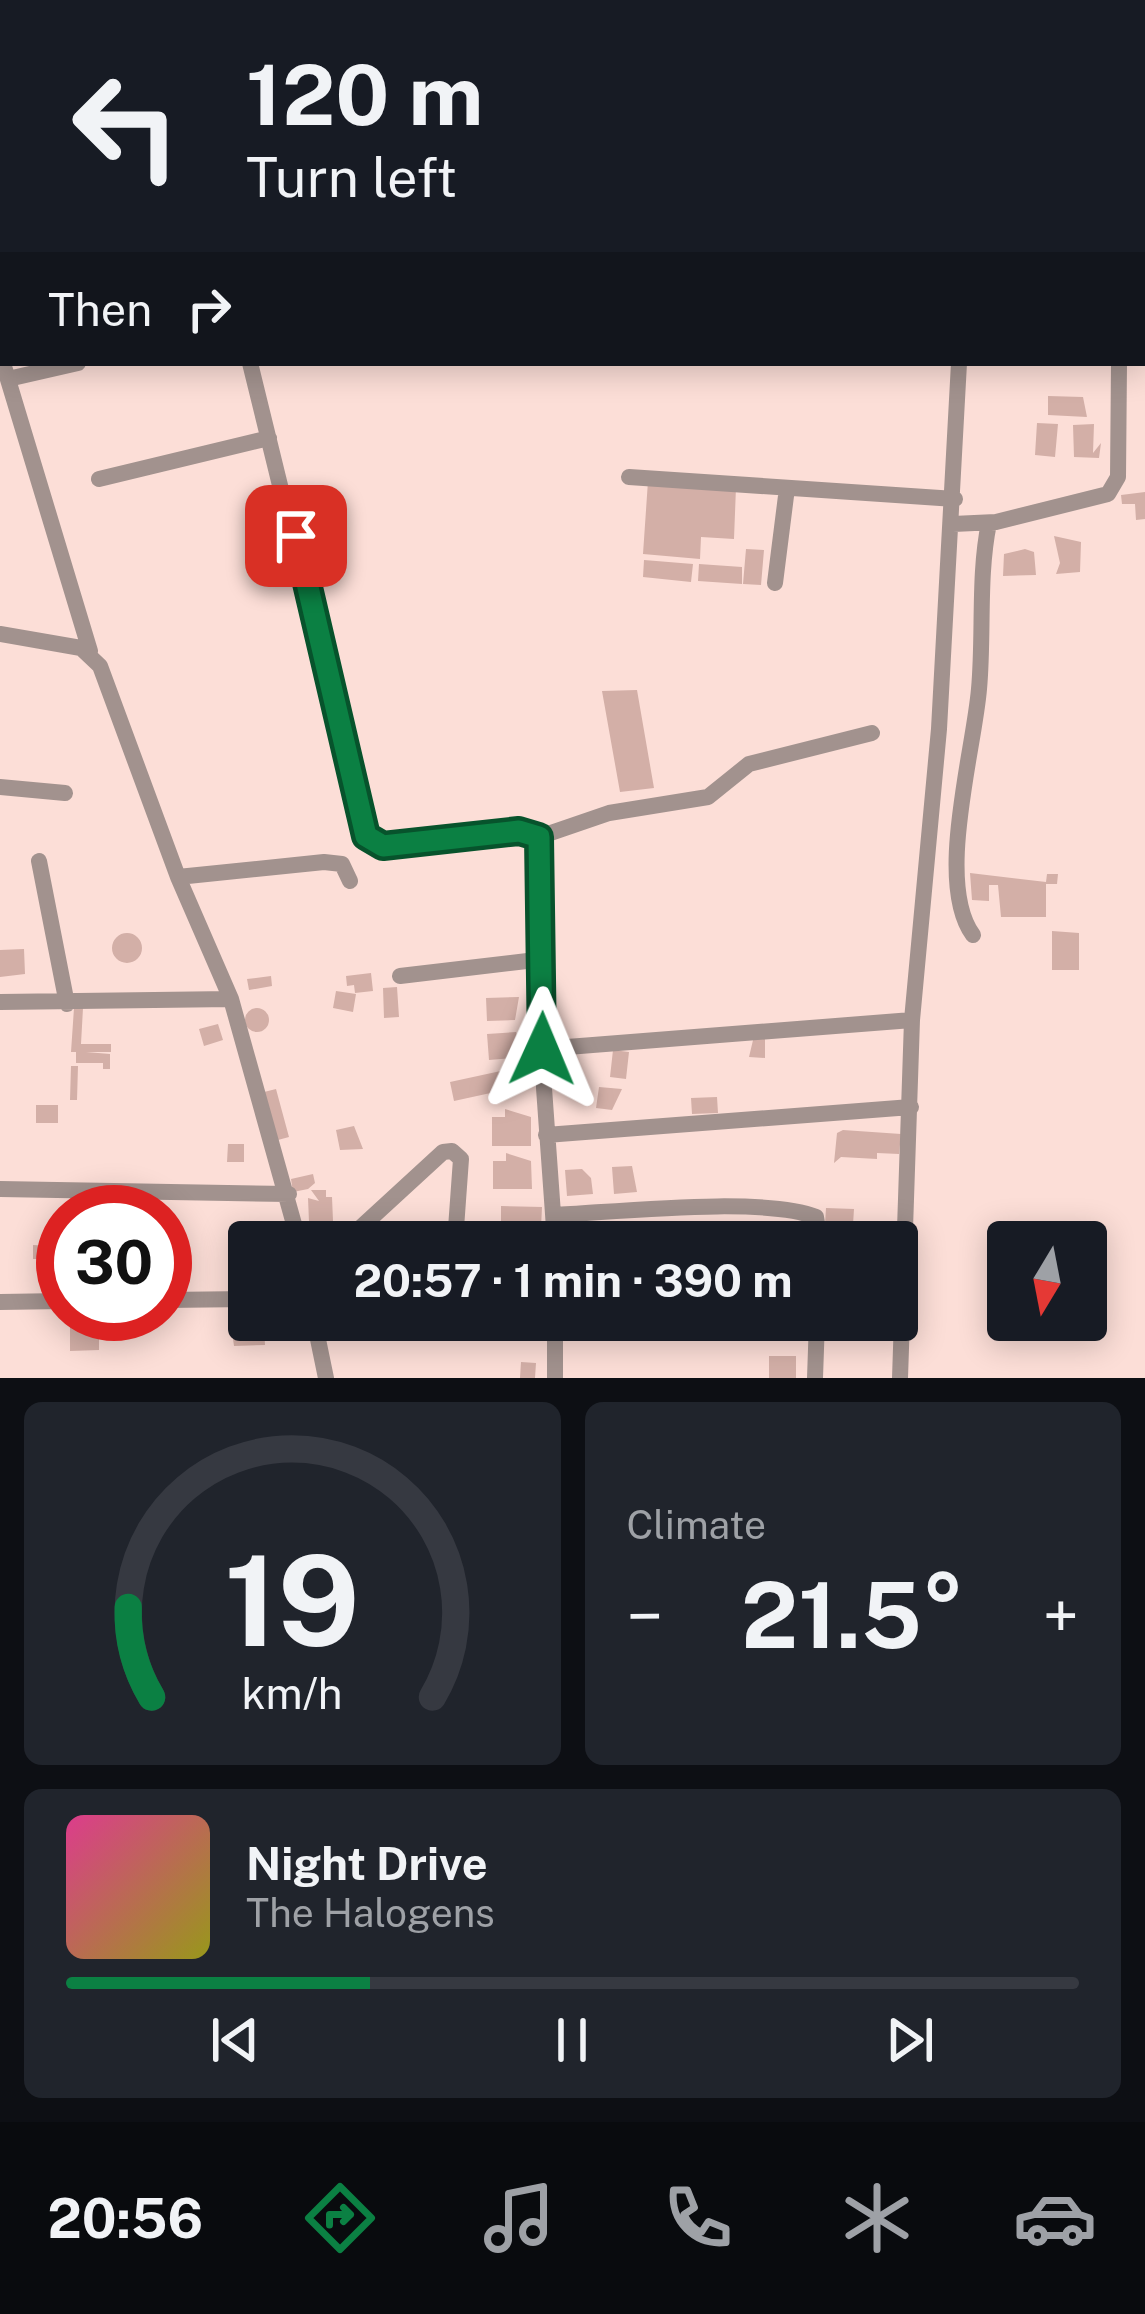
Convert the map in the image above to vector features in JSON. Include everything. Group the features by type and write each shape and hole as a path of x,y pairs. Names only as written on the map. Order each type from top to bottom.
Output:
{"street":[{"path":"251,366 366,836 383,846 519,831 539,837 609,813 708,797 749,764 872,733"},
{"path":"900,1378 912,1020 955,499 959,366"},
{"path":"953,524 989,523 1083,504 1115,486 1119,366"},
{"path":"5,368 90,651 105,678 178,877 231,999 295,1221"},
{"path":"99,479 269,438"},
{"path":"629,477 955,499"},
{"path":"775,583 787,488"},
{"path":"973,935 960,912 960,840 979,686 989,523"},
{"path":"0,634 90,651"},
{"path":"0,787 64,793"},
{"path":"539,837 542,1049 555,1221"},
{"path":"39,861 68,1004"},
{"path":"178,877 324,862 341,864 350,881"},
{"path":"400,976 544,959"},
{"path":"0,1003 231,999"},
{"path":"542,1049 912,1020"},
{"path":"546,1135 911,1107"},
{"path":"368,1221 442,1152 452,1151 461,1160 457,1221"},
{"path":"0,1189 289,1194"},
{"path":"555,1215 688,1208 798,1213 817,1221"},
{"path":"192,1300 228,1299"},
{"path":"0,1302 36,1301"},
{"path":"318,1341 326,1378"},
{"path":"555,1341 555,1378"},
{"path":"815,1378 816,1341"}],"building":[{"path":"1048,396 1083,397 1087,417 1048,415"},
{"path":"1037,423 1058,424 1055,457 1035,455"},
{"path":"1094,424 1093,453 1101,443 1099,458 1074,457 1073,425"},
{"path":"648,481 736,487 734,539 701,537 700,559 643,554"},
{"path":"1145,492 1145,519 1136,520 1135,504 1122,504 1121,495"},
{"path":"1054,536 1081,542 1080,572 1056,574 1060,563"},
{"path":"746,549 764,550 761,585 743,584"},
{"path":"1034,552 1036,575 1003,576 1004,554"},
{"path":"644,560 693,564 691,582 643,577"},
{"path":"699,564 742,567 742,584 698,581"},
{"path":"637,690 654,788 620,792 602,691"},
{"path":"970,873 1046,882 1047,874 1058,874 1057,884 1046,884 1046,917 1001,917 998,885 989,885 989,901 972,900"},
{"path":"1052,931 1079,933 1079,970 1052,970"},
{"path":"127,933 142,948 127,963 112,948"},
{"path":"24,949 25,974 0,977 0,950"},
{"path":"371,973 373,991 355,993 354,985 347,986 346,976"},
{"path":"271,976 272,986 249,990 247,979"},
{"path":"397,987 399,1017 384,1018 383,988"},
{"path":"336,991 356,994 353,1012 333,1008"},
{"path":"519,997 515,1020 487,1021 486,998"},
{"path":"74,1008 83,1008 81,1044 111,1044 111,1052 86,1052 110,1054 110,1069 103,1069 103,1063 76,1063 76,1052 71,1052"},
{"path":"257,1008 266,1011 266,1029 257,1032 248,1029 245,1020 248,1011"},
{"path":"218,1024 223,1040 204,1046 199,1029"},
{"path":"516,1032 522,1051 514,1052 514,1058 489,1060 487,1034"},
{"path":"754,1036 765,1037 765,1058 749,1057"},
{"path":"613,1050 629,1052 626,1079 610,1077"},
{"path":"528,1065 532,1084 454,1101 450,1082"},
{"path":"71,1066 78,1066 77,1100 70,1100"},
{"path":"599,1087 622,1089 612,1110 596,1108"},
{"path":"276,1089 289,1137 278,1140 264,1092"},
{"path":"717,1097 718,1113 692,1114 691,1098"},
{"path":"36,1105 58,1105 58,1123 36,1123"},
{"path":"505,1109 531,1117 531,1146 492,1146 492,1117 505,1117"},
{"path":"354,1126 363,1149 340,1150 336,1130"},
{"path":"837,1133 901,1134 899,1154 877,1153 877,1159 841,1157 834,1163"},
{"path":"228,1144 244,1144 244,1162 227,1162"},
{"path":"506,1153 531,1161 532,1189 493,1189 493,1161 506,1161"},
{"path":"632,1166 637,1192 614,1194 612,1167"},
{"path":"582,1169 591,1178 593,1194 567,1196 565,1170"},
{"path":"313,1174 315,1183 293,1192 291,1179"},
{"path":"311,1190 326,1190 326,1197 332,1197 333,1221 309,1221 308,1198 319,1201"},
{"path":"501,1206 542,1207 541,1221 501,1221"},
{"path":"826,1208 854,1209 853,1221 825,1221"},
{"path":"70,1341 99,1341 99,1350 70,1351"},
{"path":"233,1341 265,1341 265,1345 234,1346"},
{"path":"769,1356 796,1356 796,1378 769,1378"},
{"path":"521,1362 536,1363 535,1378 520,1378"}],"route":[{"path":"296,536 366,836 383,846 519,831 539,837 542,1049"}]}
